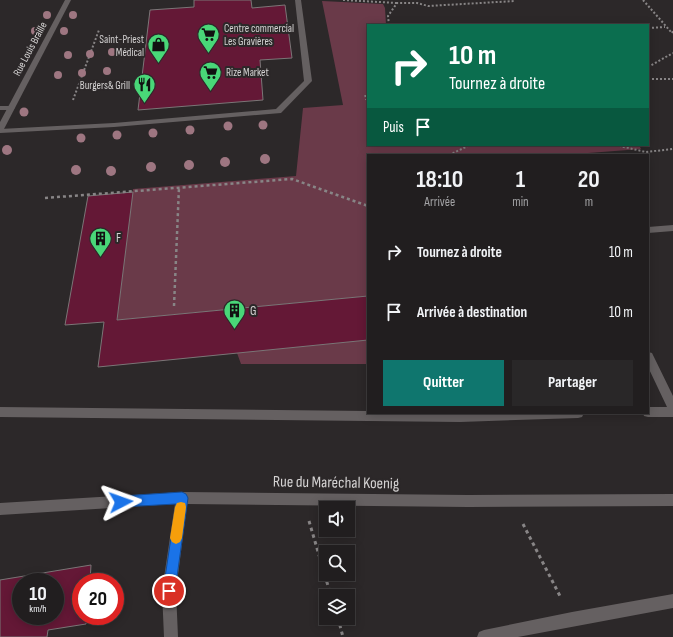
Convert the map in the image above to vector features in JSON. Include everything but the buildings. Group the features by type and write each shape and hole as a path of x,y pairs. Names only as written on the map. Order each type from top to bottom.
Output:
{"street":[{"name":"Rue Louis Braille","path":"0,130 68,0"},
{"path":"0,130 120,125 278,111 308,81 298,0"},
{"path":"0,108 11,108"},
{"path":"649,230 673,228"},
{"path":"649,358 673,407"},
{"path":"0,412 452,417 546,414"},
{"path":"649,412 673,412"},
{"path":"171,637 169,591 182,498"},
{"name":"Rue du Maréchal Koenig","path":"0,509 182,498 673,500"},
{"path":"484,637 572,618 673,602"}],"path":[{"path":"343,0 417,3 428,6 515,1"},
{"path":"417,3 420,0"},
{"path":"643,0 672,33"},
{"path":"389,24 388,16 397,3"},
{"path":"649,28 666,27"},
{"path":"73,100 99,30"},
{"path":"649,66 673,53"},
{"path":"649,79 673,79"},
{"path":"451,154 468,146"},
{"path":"619,146 646,152 673,150"},
{"path":"45,198 292,179 367,206"},
{"path":"174,306 179,187"},
{"path":"303,499 329,589"},
{"path":"511,500 572,618"},
{"path":"340,625 343,637"}],"shaded area":[{"path":"322,1 383,4 385,8 386,24 367,24 367,146 640,146 641,149 575,154 367,154 367,296 117,320 133,189 296,176 303,108 343,105"},
{"path":"367,340 367,364 241,364 237,353"}],"slow traffic":[{"path":"176,538 181,507"}],"place":[{"name":"Centre commercial Les Gravières","path":"208,54"},
{"name":"Saint-Priest Médical","path":"159,64"},
{"name":"Rize Market","path":"210,92"},
{"name":"Burgers& Grill","path":"145,104"},
{"name":"F","path":"101,258"},
{"name":"G","path":"235,330"}],"route":[{"path":"121,502 182,498 169,591"}]}
